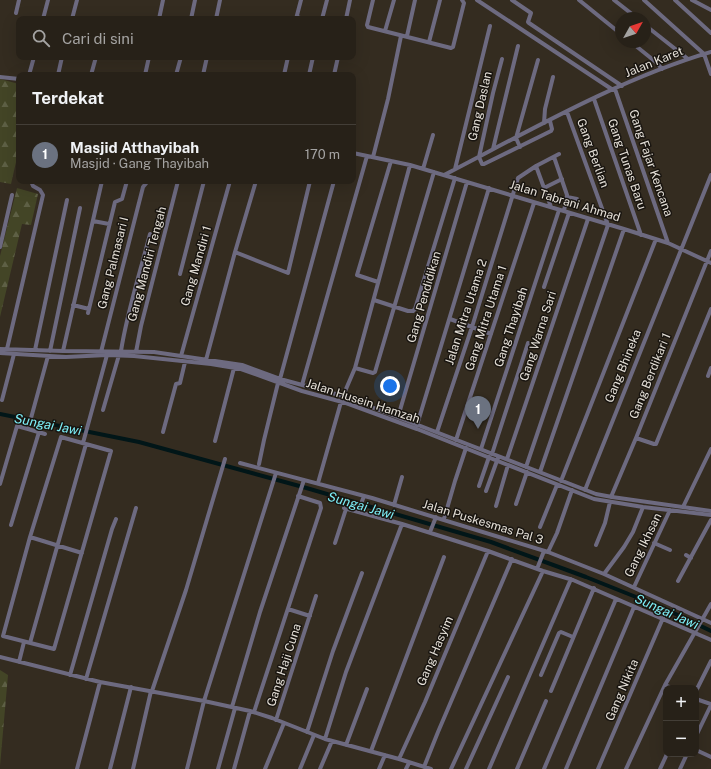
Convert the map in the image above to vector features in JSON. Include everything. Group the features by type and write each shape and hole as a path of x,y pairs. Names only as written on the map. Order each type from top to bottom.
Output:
{"street":[{"path":"16,13 19,0"},
{"path":"44,16 48,0"},
{"path":"73,16 77,0"},
{"path":"160,16 164,0"},
{"path":"192,16 195,0"},
{"path":"217,16 220,0"},
{"path":"297,16 301,0"},
{"path":"323,16 327,0"},
{"path":"347,16 350,0"},
{"path":"373,0 367,25 402,36 452,48 464,3 462,0"},
{"path":"385,31 394,0"},
{"path":"407,36 415,0"},
{"path":"429,42 440,0"},
{"path":"477,0 614,90"},
{"path":"512,0 531,13 528,21 529,23 622,86"},
{"path":"579,0 615,29"},
{"path":"614,0 629,12"},
{"path":"644,0 704,54 711,74"},
{"path":"675,0 711,33"},
{"path":"692,0 711,10"},
{"path":"455,169 490,26"},
{"path":"651,30 688,59"},
{"path":"373,157 402,36"},
{"path":"494,149 518,46"},
{"path":"639,48 655,61 662,69"},
{"name":"Jalan Karet","path":"444,175 544,123 622,86 688,59 711,52"},
{"name":"Gang Daslan","path":"478,157 502,59"},
{"path":"30,72 33,60"},
{"path":"59,72 61,60"},
{"path":"92,72 95,60"},
{"path":"146,72 148,60"},
{"path":"177,72 180,60"},
{"path":"204,72 206,60"},
{"path":"285,72 287,60"},
{"path":"309,72 312,60"},
{"path":"335,72 337,60"},
{"path":"520,146 516,138 538,60"},
{"path":"0,77 16,79"},
{"path":"544,123 545,109 553,77"},
{"name":"Gang Fajar Kencana","path":"614,90 668,243"},
{"name":"Gang Tunas Baru","path":"594,99 642,235"},
{"name":"Gang Berlian","path":"568,112 608,225"},
{"path":"478,157 483,165 504,155 552,130 550,121"},
{"path":"423,169 433,135"},
{"path":"500,146 504,155"},
{"name":"Jalan Tabrani Ahmad","path":"356,154 410,165 489,188 512,197 624,229 668,243 709,262"},
{"name":"Jalan Mitra Utama 2","path":"437,432 472,327 518,177 559,154"},
{"path":"302,385 367,156"},
{"path":"554,157 567,197 577,199"},
{"path":"378,282 357,276 391,161"},
{"path":"343,396 355,368 410,165"},
{"path":"536,166 551,208"},
{"path":"355,368 373,373 375,372 434,172"},
{"name":"Gang Bhineka","path":"585,490 711,175"},
{"path":"374,300 413,311 416,306 455,178"},
{"path":"544,188 562,180"},
{"name":"Gang Pendidikan","path":"398,417 467,182"},
{"path":"7,350 43,195 40,190 32,184"},
{"path":"63,352 101,184"},
{"path":"73,305 89,311 115,202 122,199 124,196 126,184"},
{"name":"Gang Palmasari I","path":"101,352 142,187 145,184"},
{"name":"Gang Mandiri Tengah","path":"136,352 141,326 177,184"},
{"path":"180,274 203,184"},
{"name":"Gang Mandiri 1","path":"181,356 229,184"},
{"path":"206,360 255,184"},
{"path":"235,252 288,273 309,184"},
{"path":"260,464 264,440 279,381 333,184"},
{"path":"417,425 489,188"},
{"path":"0,246 12,195"},
{"name":"Gang Thayibah","path":"481,449 561,210 567,197"},
{"path":"34,350 67,200"},
{"name":"Gang Mitra Utama 1","path":"456,440 534,203"},
{"path":"50,351 80,208"},
{"path":"544,287 569,213"},
{"name":"Gang Warna Sari","path":"507,459 588,219"},
{"path":"93,221 109,224"},
{"path":"526,467 608,225"},
{"path":"540,472 624,229"},
{"path":"103,410 120,353 150,234"},
{"path":"561,481 656,239"},
{"name":"Gang Berdikari 1","path":"611,497 709,262 711,251"},
{"path":"636,438 656,444 711,309"},
{"path":"450,319 492,334"},
{"path":"479,486 528,343"},
{"name":"Jalan Husein Hamzah","path":"0,349 107,355 136,352 181,356 234,368 279,381 408,424 466,448 498,458 507,459 585,490 611,497 711,511"},
{"name":"Jalan Husein Hamzah","path":"0,353 48,356 101,352 120,353 185,362 206,360 242,366 279,381 302,385 343,396 398,417 408,424 417,425 481,449 490,455"},
{"path":"2,400 14,354"},
{"path":"30,643 58,546 84,443 86,429 107,355"},
{"path":"29,427 48,356"},
{"path":"163,432 176,384 180,383 185,362"},
{"path":"216,441 234,368"},
{"path":"708,376 711,368"},
{"path":"318,483 341,402"},
{"path":"0,484 17,426 29,427 45,434"},
{"path":"10,525 39,432"},
{"path":"61,437 84,443 111,451 54,649 3,636 30,538 61,437"},
{"path":"444,519 466,448"},
{"path":"682,507 711,449"},
{"path":"486,492 498,458"},
{"name":"Jalan Husein Hamzah","path":"498,458 508,465 594,499 643,507 711,515"},
{"path":"133,769 152,691 186,590 224,461"},
{"name":"Jalan Puskesmas Pal 3","path":"240,464 303,482 318,483 394,505 435,519 444,519 545,553 604,574 711,623"},
{"path":"496,506 508,465"},
{"path":"516,504 527,472"},
{"path":"187,769 204,701 275,475"},
{"path":"394,505 402,477"},
{"path":"218,769 233,707 260,612 303,482"},
{"path":"540,527 557,484"},
{"path":"538,568 557,533 572,490"},
{"path":"234,769 322,505 299,495"},
{"path":"359,511 364,496"},
{"path":"596,545 605,524 610,502"},
{"path":"604,574 633,532 643,507"},
{"path":"86,679 136,508"},
{"path":"335,543 345,508 359,511 431,531 488,550 543,571 571,579 711,640"},
{"name":"Gang Ikhsan","path":"634,588 670,510"},
{"path":"70,675 116,519"},
{"path":"431,531 435,519"},
{"path":"678,582 711,520"},
{"path":"326,739 346,672 402,524"},
{"path":"30,538 82,552"},
{"path":"654,543 670,550"},
{"name":"Gang Hasyim","path":"399,759 425,702 488,550"},
{"path":"686,555 691,558"},
{"path":"371,751 444,557"},
{"path":"424,767 512,559"},
{"path":"450,769 543,571"},
{"path":"307,732 333,651 362,573"},
{"path":"489,769 571,579"},
{"path":"551,691 594,588"},
{"name":"Gang Haji Cuna","path":"276,720 316,596"},
{"path":"544,769 616,599"},
{"path":"665,685 711,604"},
{"path":"566,769 634,607"},
{"path":"288,609 310,616"},
{"name":"Gang Nikita","path":"598,769 663,618"},
{"path":"540,675 559,633 561,632 573,637"},
{"path":"19,662 24,642"},
{"path":"0,657 86,679 233,707 276,720 332,741 410,762 430,769"},
{"path":"699,685 711,660"},
{"path":"466,769 508,678"},
{"path":"77,769 100,682"},
{"path":"110,769 131,687"},
{"path":"346,745 367,689"},
{"path":"626,769 663,689"},
{"path":"699,700 711,705 699,730"},
{"path":"517,769 546,701"},
{"path":"265,769 284,723"},
{"path":"300,769 314,735"},
{"path":"320,769 332,741"},
{"path":"699,751 711,757"},
{"path":"379,769 385,755"},
{"path":"660,769 666,757"},
{"path":"680,769 686,757"},
{"path":"406,769 410,762"}],"green space":[{"path":"0,79 16,83 16,162 11,184 0,182"},
{"path":"17,188 38,194 31,225 22,224 0,317 0,256"},
{"path":"0,670 8,675 0,766"}],"waterway":[{"name":"Sungai Jawi","path":"0,414 139,442 303,487 491,542 586,577 661,607 711,631"}],"place":[{"name":"Masjid Atthayibah","path":"478,429"}]}
